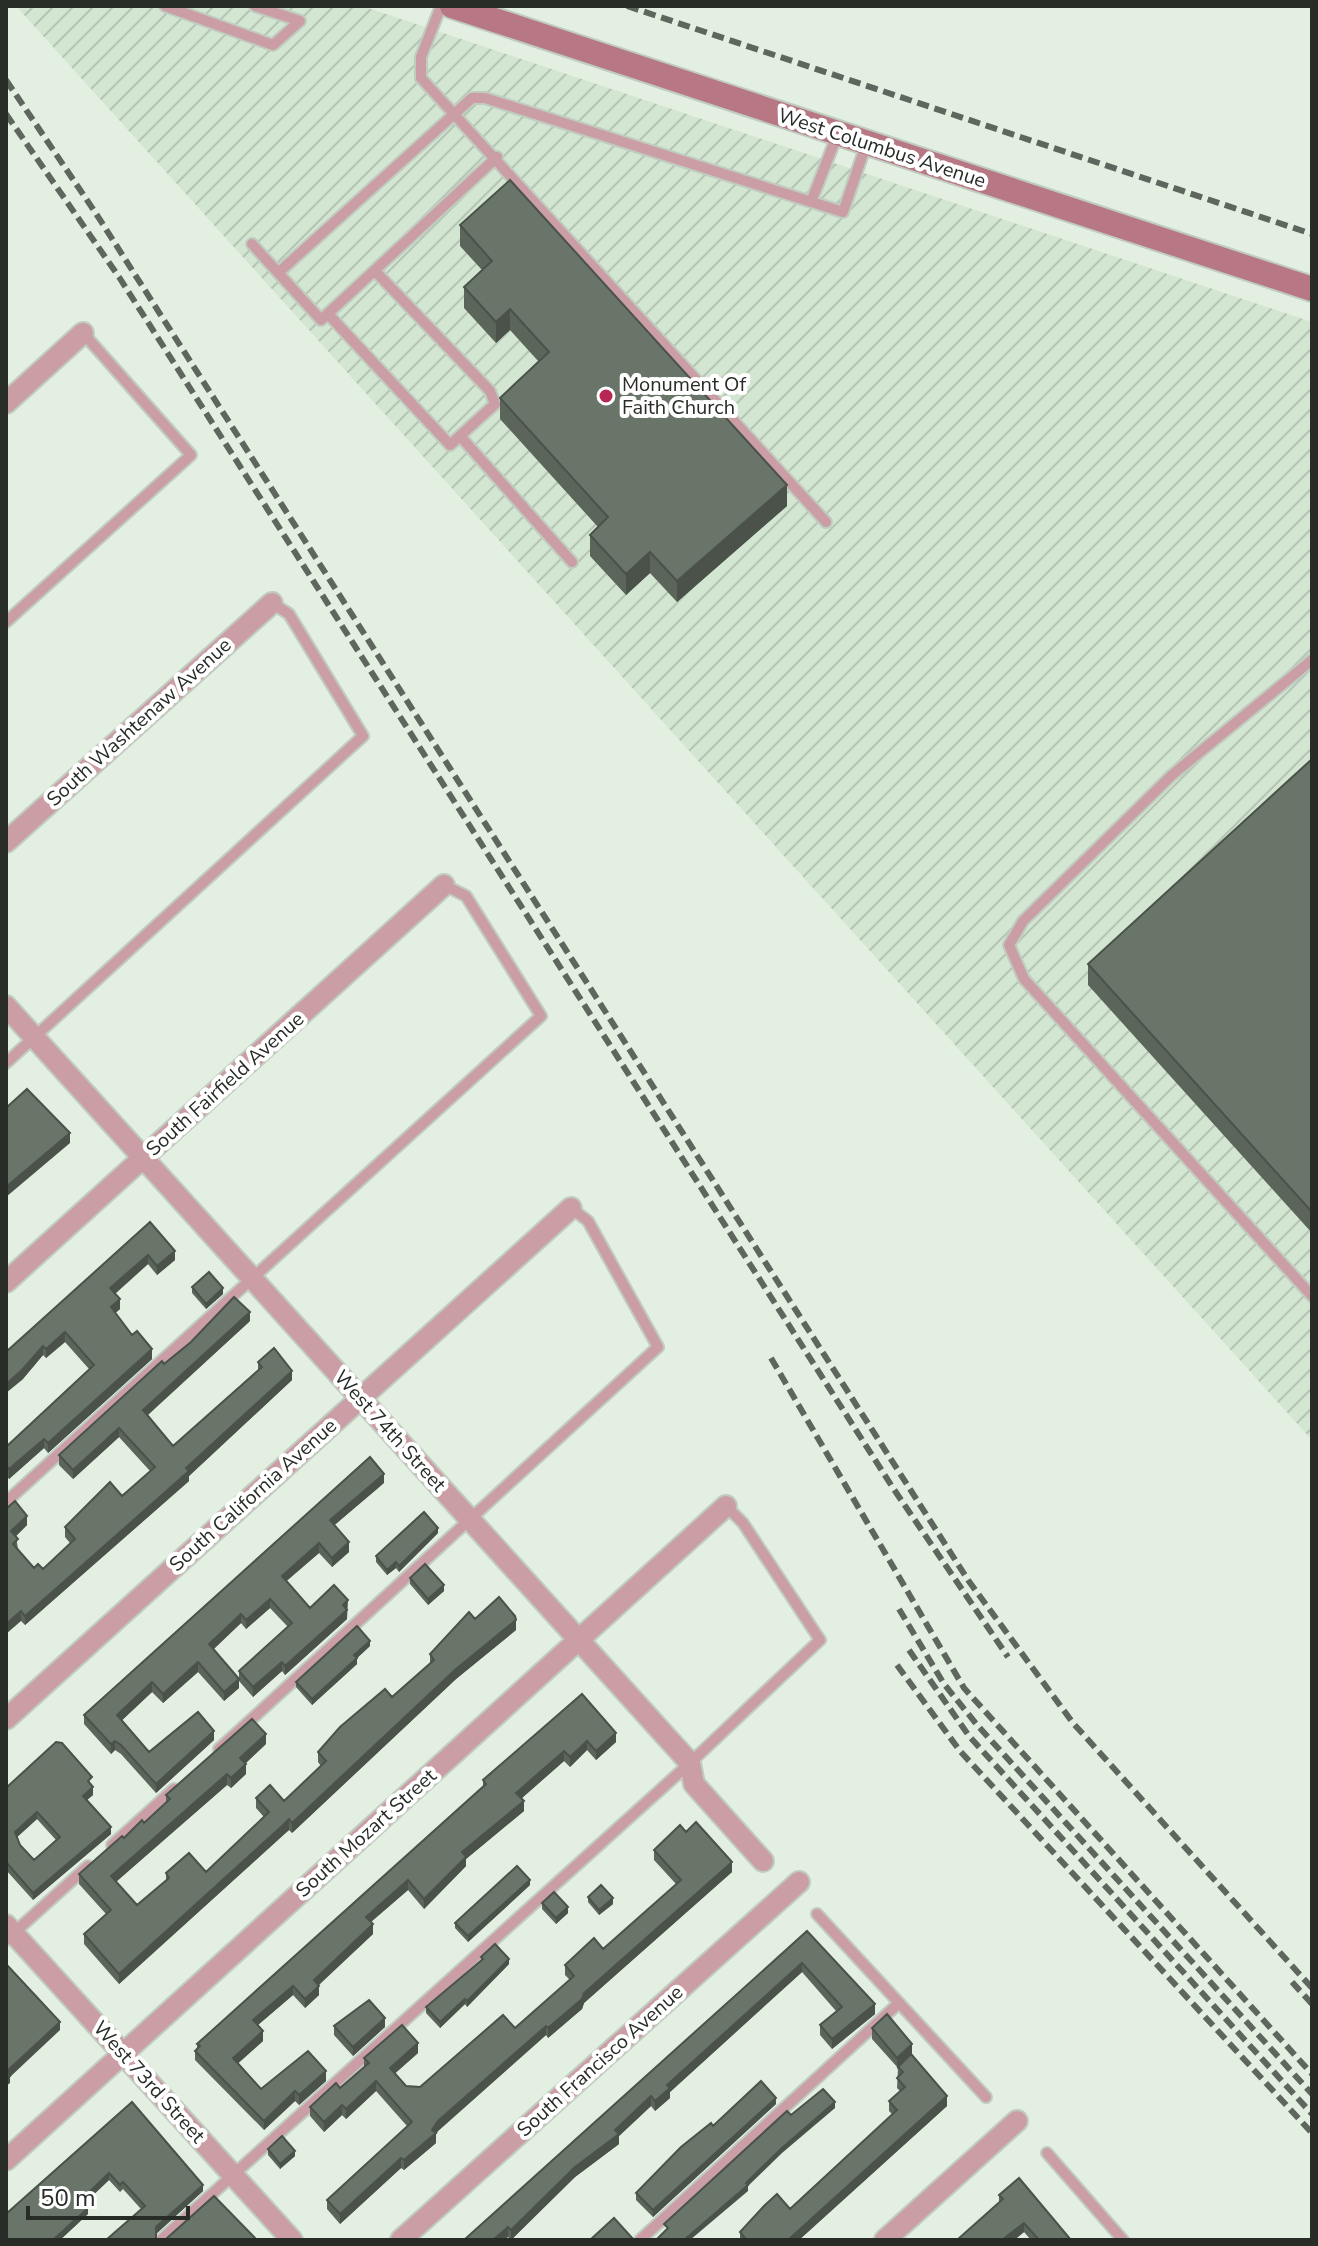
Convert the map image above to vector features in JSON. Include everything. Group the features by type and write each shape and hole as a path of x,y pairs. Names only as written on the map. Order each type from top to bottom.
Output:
{"main road":[{"name":"West Columbus Avenue","path":"452,6 1312,289"}],"street":[{"path":"6,403 83,333"},
{"name":"South Washtenaw Avenue","path":"6,842 272,603"},
{"name":"South Fairfield Avenue","path":"6,1282 444,885"},
{"name":"West 74th Street","path":"6,1006 690,1763 694,1784 763,1861"},
{"name":"South California Avenue","path":"6,1719 571,1208"},
{"name":"South Mozart Street","path":"6,2160 726,1506"},
{"name":"South Francisco Avenue","path":"401,2240 799,1882"},
{"name":"West 73rd Street","path":"9,1933 123,2053 292,2240"},
{"path":"885,2240 1017,2121"}],"lane":[{"path":"165,6 273,45 300,21 255,6"},
{"path":"441,6 421,57 421,78 497,157 826,522"},
{"path":"278,273 472,98 485,98 843,212 867,142"},
{"path":"811,202 838,133"},
{"path":"252,244 321,320 497,157"},
{"path":"328,314 450,445 495,404 490,391 375,271"},
{"path":"6,622 191,455 83,333"},
{"path":"460,436 572,562"},
{"path":"6,1063 363,736 289,614 272,603"},
{"path":"1312,660 1172,775 1023,921 1009,945 1024,979 1312,1296"},
{"path":"6,1502 541,1016 466,896 444,885"},
{"path":"209,1757 658,1347 588,1221 571,1208"},
{"path":"161,2240 690,1763 820,1640 743,1523 726,1506"},
{"path":"105,1851 186,1778"},
{"path":"9,1933 94,1861"},
{"path":"817,1914 986,2097"},
{"path":"640,2240 899,2003"},
{"path":"1047,2153 1123,2240"}],"shaded area":[{"path":"16,6 362,6 1312,322 1312,1440"}],"building":[{"name":"Monument Of Faith Church","path":"510,180 787,485 677,581 650,552 626,574 590,535 608,517 500,398 549,352 510,309 496,322 464,287 492,261 460,225"},
{"path":"1312,759 1312,1212 1088,964"},
{"path":"27,1089 70,1133 6,1187 6,1108"},
{"path":"150,1222 175,1251 157,1266 148,1255 110,1288 120,1299 111,1307 132,1335 137,1331 152,1349 48,1443 44,1439 9,1469 6,1465 6,1447 94,1365 65,1332 46,1349 43,1346 6,1384 6,1352"},
{"path":"209,1272 223,1288 206,1304 192,1287"},
{"path":"234,1297 250,1312 143,1410 173,1446 262,1367 258,1362 274,1348 292,1371 186,1468 189,1471 25,1616 21,1611 6,1624 6,1509 15,1501 27,1516 11,1531 18,1539 13,1544 34,1568 38,1564 43,1569 75,1539 65,1527 110,1482 122,1496 155,1467 119,1428 73,1470 59,1455 162,1361 164,1364 191,1342"},
{"path":"370,1457 384,1474 330,1520 349,1542 332,1558 319,1543 282,1576 310,1608 334,1585 348,1600 343,1605 347,1610 285,1666 282,1662 253,1687 239,1671 292,1623 270,1599 246,1620 241,1614 209,1644 239,1679 224,1692 198,1662 163,1694 152,1682 117,1715 149,1752 198,1712 214,1731 156,1784 121,1745 115,1741 111,1744 84,1715"},
{"path":"424,1512 438,1528 399,1566 396,1562 387,1570 376,1556"},
{"path":"425,1564 444,1585 428,1599 410,1578"},
{"path":"499,1597 516,1620 456,1669 292,1823 289,1819 119,1974 84,1934 111,1910 79,1874 142,1820 144,1823 170,1799 166,1795 252,1719 266,1734 240,1758 246,1764 231,1778 227,1774 111,1876 137,1905 169,1878 166,1873 189,1853 206,1872 269,1812 256,1798 270,1785 284,1801 326,1761 318,1752 340,1727 385,1689 392,1697 434,1660 430,1654 469,1612 475,1619"},
{"path":"357,1626 370,1641 354,1655 357,1658 312,1699 296,1682"},
{"path":"582,1694 616,1733 596,1751 587,1741 570,1757 564,1751 516,1793 524,1801 462,1852 466,1857 424,1899 408,1880 366,1917 373,1924 314,1980 319,1986 305,1999 293,1986 253,2020 263,2031 233,2058 261,2089 308,2051 326,2071 299,2095 295,2091 264,2121 195,2051 200,2046 197,2044 486,1784 483,1780"},
{"path":"56,1742 62,1743 92,1777 88,1781 93,1787 83,1796 111,1827 33,1893 6,1862 6,1788","holes":["37,1812 60,1837 34,1860 20,1845 15,1832"]},
{"path":"696,1822 732,1862 584,1993 582,1999 548,2028 546,2026 438,2121 432,2130 436,2133 404,2160 401,2158 340,2214 327,2200 412,2122 376,2081 346,2109 342,2105 324,2122 310,2107 336,2083 340,2088 369,2063 364,2058 402,2025 418,2043 390,2068 406,2086 420,2087 503,2015 515,2028 574,1976 565,1965 594,1938 603,1949 681,1880 654,1850 680,1825 686,1832"},
{"path":"517,1866 530,1880 468,1936 455,1923"},
{"path":"601,1885 613,1898 599,1910 588,1897"},
{"path":"554,1892 568,1907 556,1918 542,1903"},
{"path":"807,1931 875,2004 832,2039 820,2025 842,2007 802,1963 667,2085 670,2088 655,2101 651,2096 615,2130 619,2134 575,2167 511,2230 508,2227 493,2240 464,2240"},
{"path":"495,1944 509,1959 467,2001 465,1999 440,2022 426,2007 483,1959 481,1957"},
{"path":"6,1964 60,2022 6,2072"},
{"path":"369,2000 385,2018 353,2047 334,2026"},
{"path":"887,2014 912,2044 897,2058 872,2028"},
{"path":"911,2054 947,2096 788,2240 742,2240 745,2238 740,2232 777,2194 790,2209 897,2110 889,2101 905,2087 897,2078 903,2072 898,2067"},
{"path":"761,2081 776,2098 653,2210 636,2193 681,2147 711,2123 713,2126"},
{"path":"823,2089 835,2102 782,2148 746,2183 748,2185 684,2240 656,2240 668,2228 664,2224 787,2111 791,2115"},
{"path":"132,2102 203,2185 156,2227 156,2239 166,2239 214,2196 257,2240 106,2240 145,2206 123,2182 120,2185 109,2173 81,2200 88,2208 53,2240 6,2240 6,2214"},
{"path":"282,2136 295,2151 280,2164 268,2149"},
{"path":"1019,2178 1071,2240 1039,2240 1024,2223 1002,2240 957,2240 1003,2199 999,2195"},
{"path":"614,2218 634,2240 590,2240"}],"railway":[{"path":"627,6 1312,234"},
{"path":"6,80 95,212 968,1580 1073,1723 1312,1988"},
{"path":"6,114 119,277 893,1488 1008,1657"},
{"path":"771,1358 964,1688 1312,2074"},
{"path":"899,1609 944,1684 978,1726 1312,2094"},
{"path":"909,1650 969,1736 1312,2114"},
{"path":"897,1665 960,1751 1312,2133"},
{"path":"1292,1982 1312,2004"}],"place":[{"name":"Monument Of Faith Church","path":"606,396"}]}
